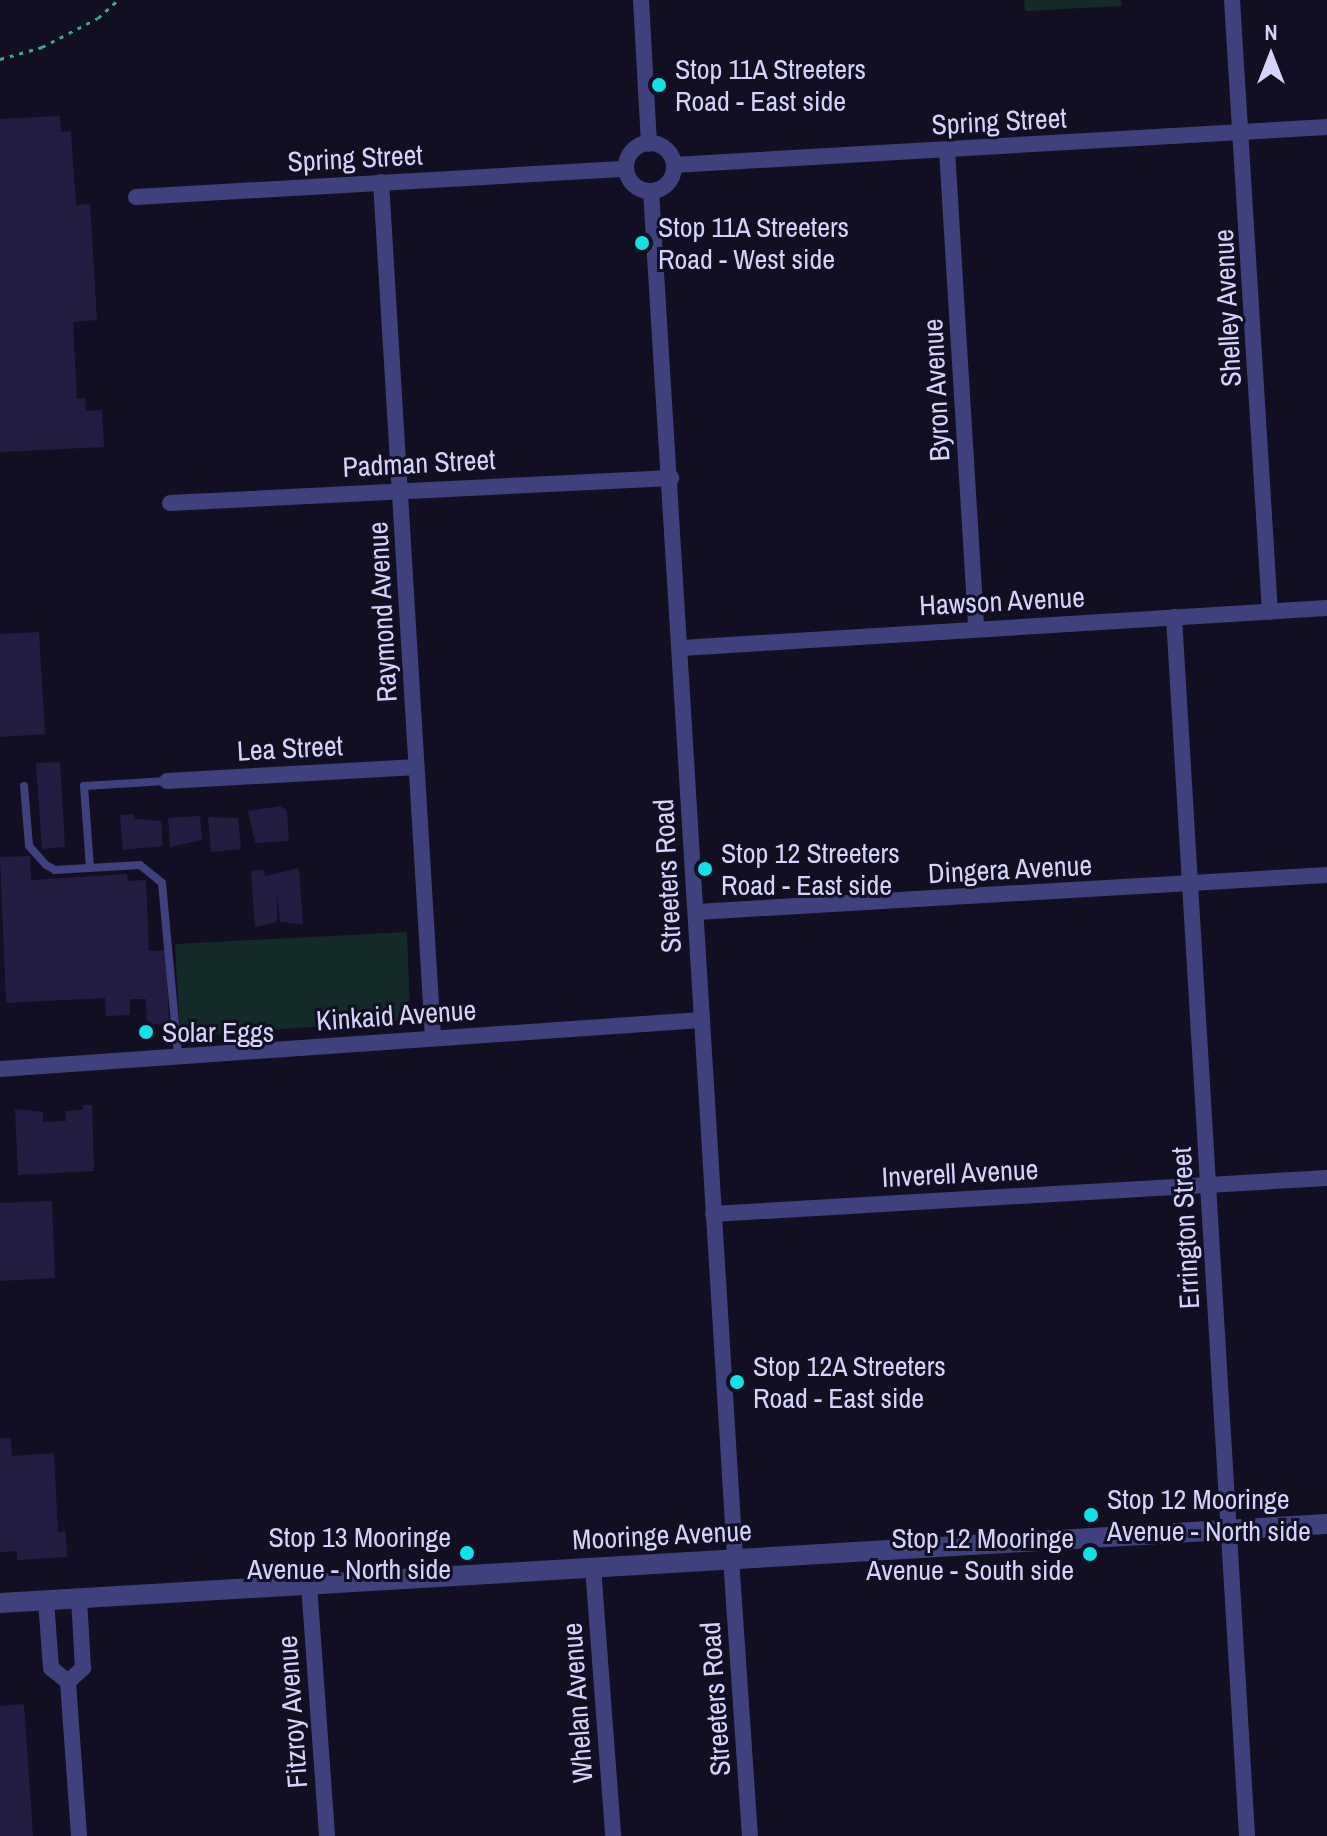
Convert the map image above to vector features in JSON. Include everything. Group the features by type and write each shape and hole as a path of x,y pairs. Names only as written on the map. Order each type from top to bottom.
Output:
{"street":[{"path":"641,0 649,144"},
{"name":"Shelley Avenue","path":"1232,0 1270,612"},
{"name":"Spring Street","path":"674,165 1327,127"},
{"path":"649,144 664,148 674,165 671,180 651,191 635,186 626,169 634,150 649,144"},
{"name":"Byron Avenue","path":"947,150 976,627"},
{"name":"Spring Street","path":"136,197 626,169"},
{"name":"Raymond Avenue","path":"381,182 433,1038"},
{"name":"Streeters Road","path":"651,191 671,478 750,1836"},
{"name":"Padman Street","path":"170,503 401,489 671,478"},
{"name":"Hawson Avenue","path":"681,648 976,627 1327,608"},
{"name":"Errington Street","path":"1174,617 1247,1836"},
{"name":"Lea Street","path":"167,781 417,767"},
{"name":"Dingera Avenue","path":"696,912 1327,875"},
{"name":"Kinkaid Avenue","path":"0,1069 701,1020"},
{"name":"Inverell Avenue","path":"713,1214 1327,1178"},
{"name":"Mooringe Avenue","path":"0,1603 1327,1524"},
{"name":"Whelan Avenue","path":"593,1567 613,1836"},
{"name":"Fitzroy Avenue","path":"309,1584 327,1836"},
{"path":"68,1682 83,1668 79,1598"},
{"path":"46,1600 51,1668 68,1682 79,1836"}],"lane":[{"path":"90,868 84,786 167,781"},
{"path":"24,786 29,846 38,858 55,870 140,865 162,883 178,1057"}],"path":[{"path":"0,59 42,47 98,18 118,0"}],"green space":[{"path":"1024,0 1121,0 1122,6 1025,11"},
{"path":"407,932 410,1010 402,1020 180,1037 175,944"}],"building":[{"path":"60,116 61,132 71,131 76,205 90,204 97,320 73,322 77,399 85,398 86,411 102,410 104,447 0,452 0,119"},
{"path":"39,632 45,734 0,737 0,634"},
{"path":"60,762 65,847 42,849 36,763"},
{"path":"280,806 287,811 289,841 255,843 248,811"},
{"path":"134,814 135,819 161,821 163,846 123,850 120,815"},
{"path":"200,816 202,840 170,847 168,818"},
{"path":"208,817 238,818 241,849 211,852"},
{"path":"30,856 31,880 127,874 128,881 146,880 149,951 166,950 169,1023 147,1025 146,999 130,999 130,1015 106,1016 105,998 6,1003 0,857"},
{"path":"299,868 303,924 280,922 277,894 277,922 255,927 251,871 264,870 265,876"},
{"path":"83,1105 92,1105 94,1171 18,1175 15,1109 43,1112 43,1122 66,1121 65,1111 83,1110"},
{"path":"52,1201 55,1278 0,1281 0,1203"},
{"path":"0,1438 11,1438 12,1456 54,1453 58,1532 66,1531 67,1557 17,1560 17,1551 0,1552"},
{"path":"24,1704 33,1836 0,1836 0,1706"}],"place":[{"name":"Stop 11A Streeters Road - East side","path":"659,85"},
{"name":"Stop 11A Streeters Road - West side","path":"642,243"},
{"name":"Stop 12 Streeters Road - East side","path":"705,869"},
{"name":"Solar Eggs","path":"146,1032"},
{"name":"Stop 12A Streeters Road - East side","path":"737,1382"},
{"name":"Stop 12 Mooringe Avenue - North side","path":"1091,1515"},
{"name":"Stop 13 Mooringe Avenue - North side","path":"467,1553"},
{"name":"Stop 12 Mooringe Avenue - South side","path":"1090,1554"}]}
